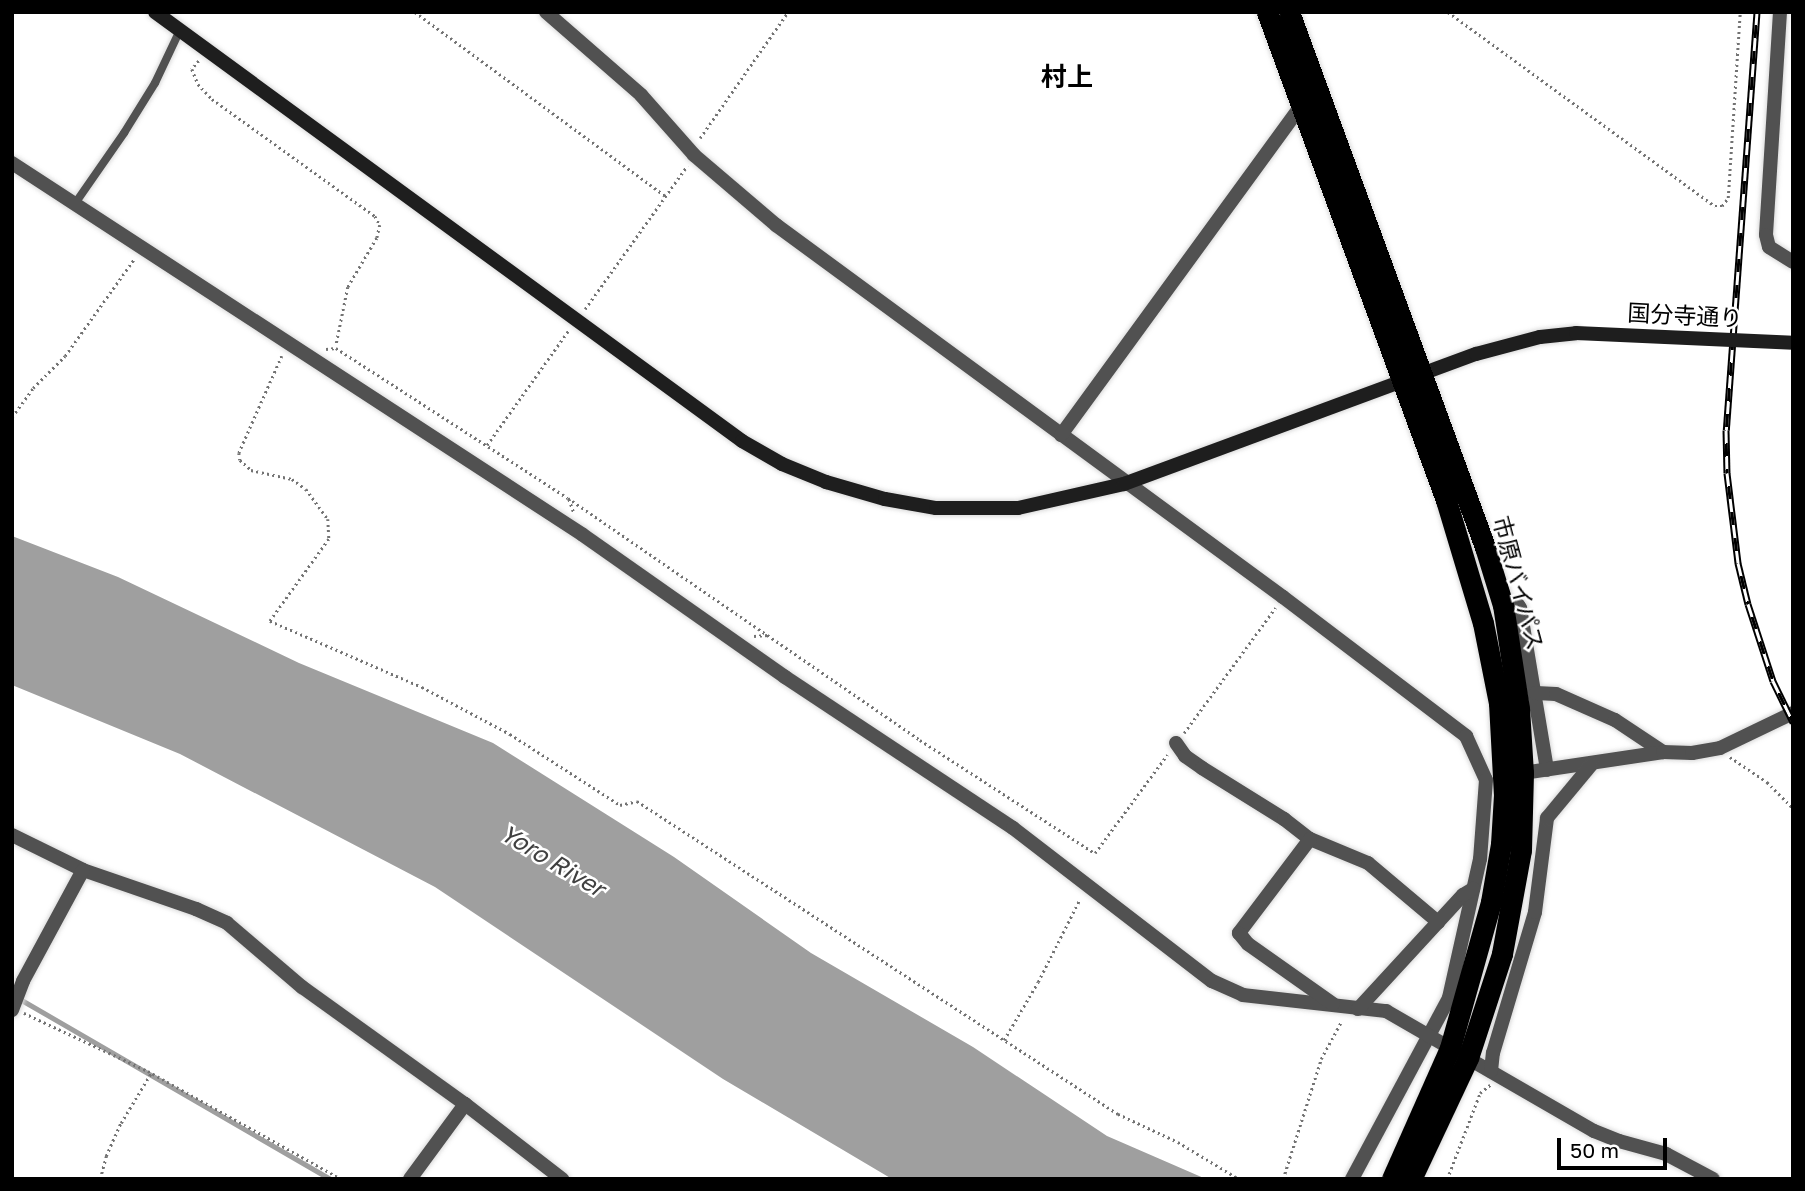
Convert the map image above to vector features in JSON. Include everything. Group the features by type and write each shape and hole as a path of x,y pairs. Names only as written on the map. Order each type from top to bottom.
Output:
{"highway":[{"name":"市原バイパス","path":"1267,12 1447,500 1480,612 1499,703 1503,759 1501,844 1459,1053 1392,1179"},
{"name":"市原バイパス","path":"1289,12 1469,499 1503,606 1519,708 1523,773 1521,850 1502,954 1459,1053 1411,1179"}],"street":[{"name":"国分寺通り","path":"155,12 742,441 782,464 826,482 885,499 936,508 1018,508 1124,484 1422,373 1511,344 1576,333 1793,343"},
{"path":"546,12 641,95 694,155 776,225 1124,484 1283,597 1466,736 1486,780 1480,859 1449,998 1352,1179"},
{"path":"1780,12 1766,235 1769,247 1793,262"},
{"path":"1060,435 1301,106"},
{"path":"12,163 583,535 785,677 1013,828 1212,981 1243,995 1386,1011 1594,1130 1619,1141 1666,1154 1713,1179"},
{"path":"1503,606 1518,605 1520,608 1547,770"},
{"path":"1536,693 1556,694 1615,720 1663,752"},
{"path":"1523,773 1591,765 1663,752 1692,753 1720,748 1793,713"},
{"path":"1176,743 1185,756 1284,819 1310,839 1368,863 1438,922"},
{"path":"1496,1074 1493,1053 1535,912 1547,818 1591,765"},
{"path":"12,835 83,870 196,908 227,923 302,987 465,1104 562,1179"},
{"path":"1310,839 1239,933 1248,944 1348,1008"},
{"path":"13,1009 23,981 83,870"},
{"path":"1348,1008 1463,895 1474,889"},
{"path":"410,1179 465,1104"}],"lane":[{"path":"74,205 155,83 180,30"}],"path":[{"path":"415,12 667,197"},
{"path":"487,446 667,197 694,155 704,130 788,12"},
{"path":"1448,12 1715,206 1722,205 1728,198 1740,12"},
{"path":"206,49 192,69 198,84 212,99 375,216 380,225 377,239 348,287 336,348"},
{"path":"12,417 33,388 65,356 141,249"},
{"path":"288,343 239,453 240,460 251,470 292,479 306,489 328,519 329,539 270,621 422,687 510,734 620,804 637,801 1118,1114 1178,1142 1239,1179"},
{"path":"303,352 336,348 683,575 920,740 1095,853 1283,597"},
{"path":"1720,748 1767,782 1793,808"},
{"path":"1004,1040 1038,982 1089,884"},
{"path":"1283,1179 1327,1043 1348,1008"},
{"path":"13,1009 151,1073 341,1179"},
{"path":"100,1179 106,1156 121,1123 151,1073"},
{"path":"1447,1179 1480,1093 1496,1074"}],"water":[{"name":"Yoro River","path":"12,536 118,577 299,663 493,743 674,857 811,953 973,1047 1107,1136 1206,1179 892,1179 723,1079 435,887 180,754 12,685"}],"waterway":[{"path":"20,999 331,1179"}],"railway":[{"path":"1757,12 1726,430 1727,473 1738,563 1748,604 1773,681 1793,722"}],"district":[{"name":"村上","path":"1067,77"}]}
